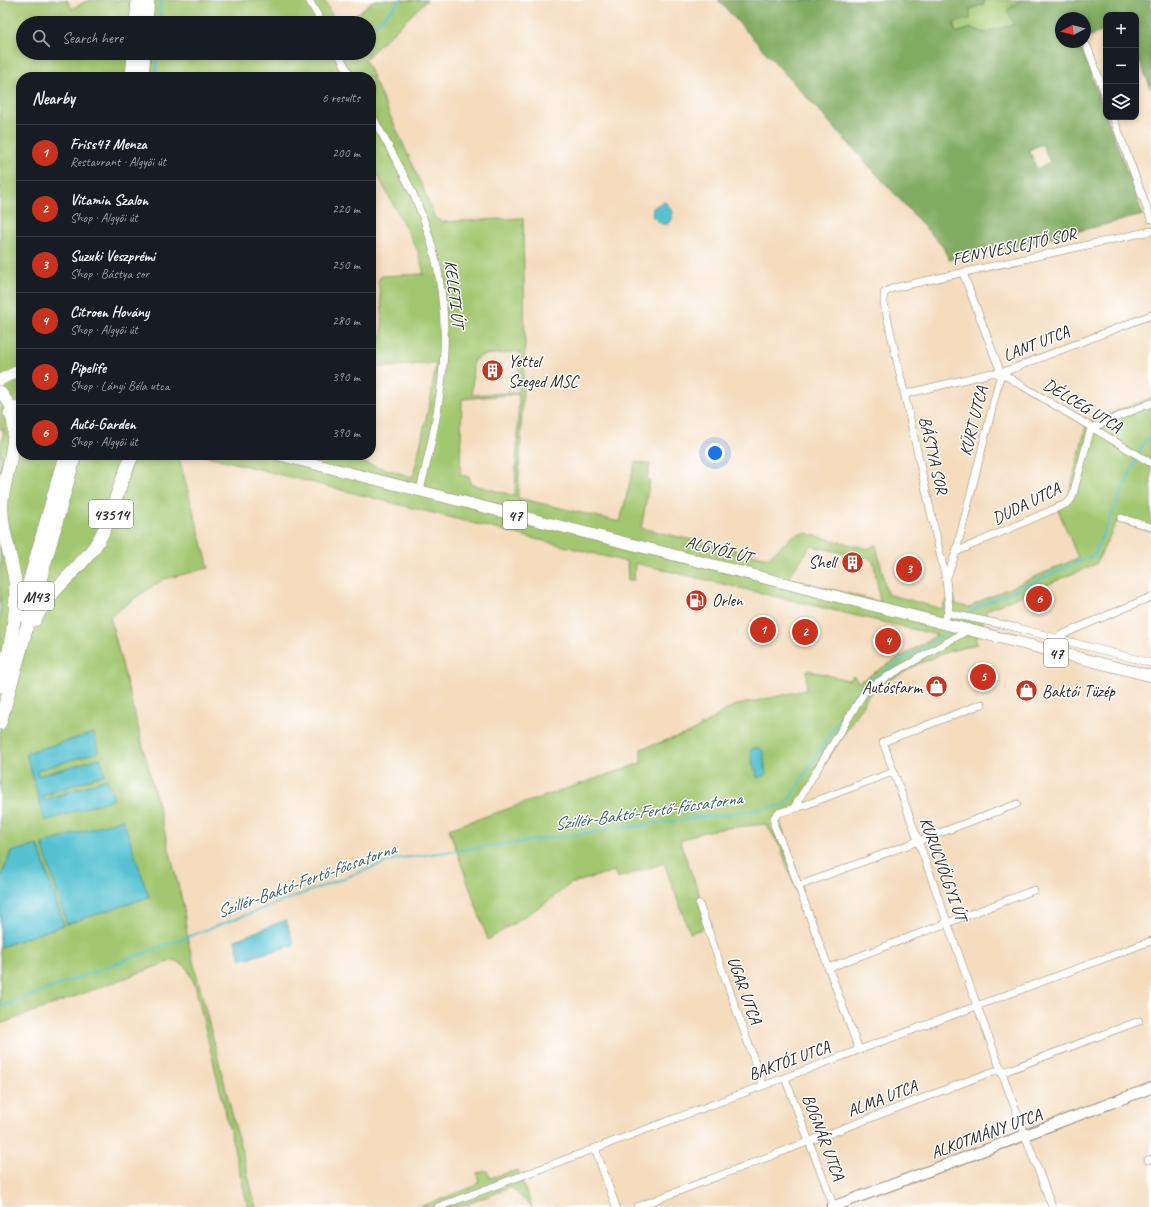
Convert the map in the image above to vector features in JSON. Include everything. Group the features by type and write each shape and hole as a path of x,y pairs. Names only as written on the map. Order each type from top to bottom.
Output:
{"highway":[{"path":"137,16 138,0"},
{"path":"147,16 148,0"},
{"path":"132,72 133,60"},
{"path":"142,72 143,60"},
{"path":"8,657 16,595 12,565 3,529 2,508 16,420"},
{"name":"M43","path":"0,686 64,460"},
{"name":"M43","path":"0,723 74,460"},
{"name":"43514","path":"14,674 30,631 46,600 89,553 100,538 131,460"}],"main road":[{"path":"16,367 10,368 1,376 0,390 16,412"},
{"path":"1,376 16,372"},
{"path":"0,399 3,406 16,412"},
{"name":"ALGYŐI ÚT","path":"299,460 1151,676"}],"street":[{"path":"309,0 318,16"},
{"path":"1088,48 1103,89"},
{"path":"342,60 348,72"},
{"path":"1114,120 1151,219"},
{"name":"KELETI ÚT","path":"376,123 405,176 420,210 434,252 442,293 446,340 443,376 434,432 420,490"},
{"name":"FENYVESLEJTŐ SOR","path":"884,293 893,288 1151,231"},
{"name":"KÜRT UTCA","path":"946,580 956,554 1001,373 963,273"},
{"name":"BÁSTYA SOR","path":"884,293 884,302 942,558 946,580 948,613 945,624"},
{"name":"LANT UTCA","path":"905,394 991,373 1001,373 1151,315"},
{"name":"DÉLCEG UTCA","path":"1001,373 1151,463"},
{"path":"1091,428 1151,404"},
{"name":"DUDA UTCA","path":"942,558 956,554 1068,503 1072,498 1091,428"},
{"path":"1121,518 1151,527"},
{"path":"1053,652 1057,639 1061,634 1151,597"},
{"path":"948,613 1014,627 1151,663"},
{"path":"793,809 865,691 964,629"},
{"path":"1070,631 1071,643"},
{"name":"KURUCVÖLGYI ÚT","path":"982,704 883,742 977,1006 1052,1207"},
{"path":"859,1050 774,825 774,818 778,812 793,809 893,772"},
{"path":"798,886 1017,804"},
{"path":"828,968 1034,890"},
{"name":"UGAR UTCA","path":"699,904 764,1085"},
{"name":"BAKTÓI UTCA","path":"438,1207 1151,941"},
{"name":"ALMA UTCA","path":"637,1207 994,1071 1001,1071 1138,1021"},
{"name":"BOGNÁR UTCA","path":"785,1078 834,1207"},
{"name":"ALKOTMÁNY UTCA","path":"834,1207 1151,1088"},
{"path":"595,1148 616,1207"}],"green space":[{"path":"0,0 67,0 72,9 88,0 324,0 332,16 16,16 16,60 365,60 371,72 16,72 16,460 179,460 209,568 164,579 136,597 110,617 183,904 188,941 256,1207 248,1207 195,985 186,966 174,960 0,1024 0,947 64,925 38,846 11,852 0,879 0,448 4,430 0,429"},
{"path":"374,0 427,0 376,49 376,16 355,16"},
{"path":"718,0 984,0 984,4 970,9 970,19 953,23 956,33 972,28 984,33 1014,24 1007,10 1021,0 1151,0 1151,89 1139,59 1139,12 1103,12 1103,31 1091,36 1091,12 1055,12 1055,48 1081,48 1103,107 1103,120 1108,120 1143,215 1039,241 949,260 943,247","holes":["1042,144 1050,162 1037,169 1029,150"]},
{"path":"984,0 1021,0 1007,10 1014,24 984,33 972,28 956,33 953,22 970,19 970,9 984,4"},
{"path":"376,85 435,218 442,222 523,218 525,344 518,498 620,522 635,462 650,464 647,479 650,480 641,528 764,557 769,557 794,535 805,533 868,549 876,544 887,594 942,609 944,603 953,594 956,604 970,608 978,602 1078,558 1056,505 1068,499 1087,422 1151,398 1151,531 1117,521 1096,564 987,610 976,641 977,644 947,652 918,664 872,690 798,806 799,811 779,819 803,891 797,893 781,848 766,824 721,829 688,837 680,842 711,926 690,933 664,863 617,878 614,871 570,884 548,901 488,940 449,829 641,763 641,749 692,732 733,706 806,690 807,670 848,680 853,676 859,682 937,635 635,563 634,580 628,580 627,562 223,460 354,460 413,477 431,397 436,363 376,368 376,347 382,329 382,309 378,281 381,276 424,274 418,251 376,172","holes":["520,352 518,392 472,395 473,361 483,355","519,394 515,496 470,484 469,477 460,475 462,399","811,546 869,558 874,563 880,602 788,578"]},
{"path":"518,1170 532,1207 511,1187 460,1207 419,1207 476,1186 479,1182 477,1173 487,1171 490,1178"}],"water":[{"path":"662,202 665,202 673,214 668,224 662,224 652,216 653,208"},
{"path":"94,733 98,752 41,769 37,771 38,776 100,758 105,774 42,796 44,800 107,779 114,799 45,821 26,753"},
{"path":"754,748 759,748 763,751 766,775 757,778 756,769 754,769 750,751"},
{"path":"123,819 149,897 67,924 42,844"},
{"path":"38,845 64,925 0,947 0,879 11,852"},
{"path":"286,920 294,945 241,960 235,940"}],"waterway":[{"path":"160,16 161,0"},
{"path":"376,24 401,0"},
{"path":"156,72 157,60"},
{"name":"Szillér-Baktó-Fertő-főcsatorna","path":"1139,453 1146,439 1151,438"},
{"name":"Szillér-Baktó-Fertő-főcsatorna","path":"967,615 975,608 1094,555 1137,457"},
{"name":"Szillér-Baktó-Fertő-főcsatorna","path":"0,1007 395,859 770,808 786,804 860,687 951,630"}],"place":[{"name":"Yettel Szeged MSC","path":"492,371"},
{"name":"Shell","path":"852,562"},
{"name":"Suzuki Veszprémi","path":"909,569"},
{"name":"Autó-Garden","path":"1039,599"},
{"name":"Orlen","path":"697,600"},
{"name":"Friss47 Menza","path":"763,630"},
{"name":"Vitamin Szalon","path":"805,632"},
{"name":"Citroen Hovány","path":"888,641"},
{"name":"Pipelife","path":"983,677"},
{"name":"Autósfarm","path":"937,687"},
{"name":"Baktói Tüzép","path":"1027,691"}]}
